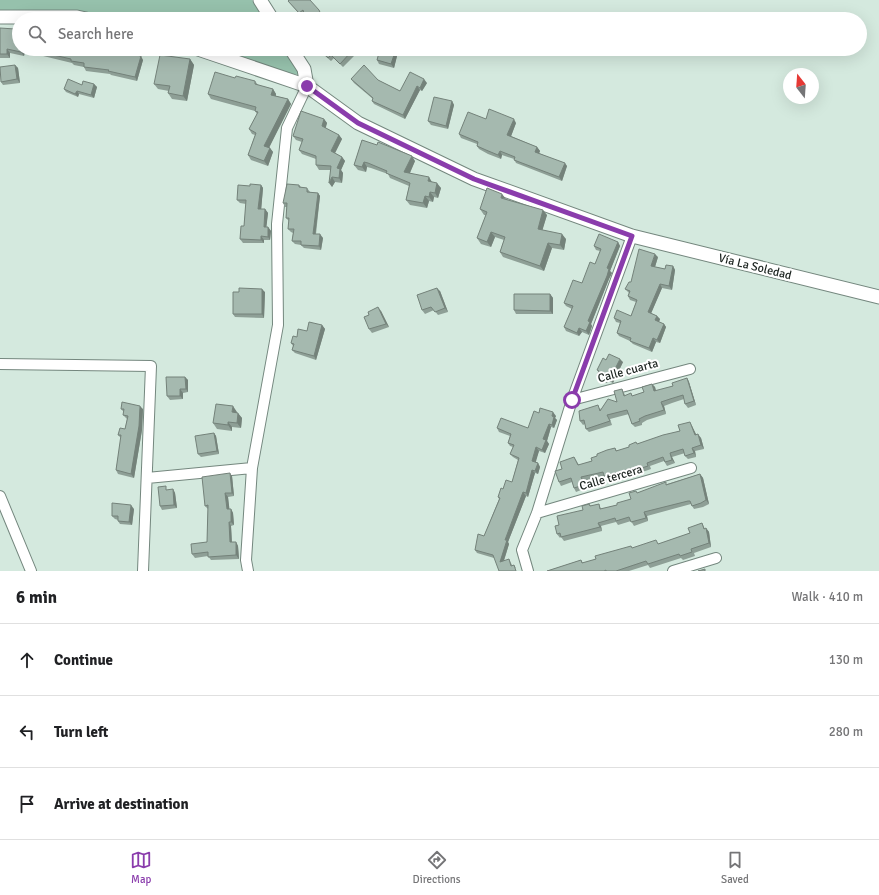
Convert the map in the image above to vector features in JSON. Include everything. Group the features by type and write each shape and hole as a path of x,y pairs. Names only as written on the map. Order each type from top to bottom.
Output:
{"street":[{"path":"260,0 268,12"},
{"path":"0,17 12,17"},
{"name":"Vía La Soledad","path":"219,56 307,86 358,123 474,179 632,236 879,297"},
{"path":"248,571 246,560 252,468 278,325 276,224 288,128 307,86 304,69 296,56"},
{"path":"528,571 522,550 537,513 572,400 632,236"},
{"path":"0,364 151,366 143,571"},
{"name":"Calle cuarta","path":"572,400 690,369"},
{"path":"146,478 252,468"},
{"name":"Calle tercera","path":"537,513 692,468"},
{"path":"0,496 31,571"},
{"path":"673,571 716,558"}],"green space":[{"path":"0,0 252,0 260,12 78,12 70,10 0,13"},
{"path":"234,56 289,56 302,75 290,74"}],"building":[{"path":"310,0 320,12 304,12 303,10 298,12 288,1"},
{"path":"0,28 12,29 12,50 7,49 7,54 0,54"},
{"path":"58,56 141,56 135,77 108,71 109,70 84,67 84,63 71,61 71,59"},
{"path":"160,56 190,59 183,96 168,93 170,86 154,84"},
{"path":"332,56 347,56 340,64"},
{"path":"378,56 394,56 391,64 377,60"},
{"path":"15,65 17,79 1,82 0,67"},
{"path":"364,65 378,80 400,91 410,72 424,79 420,88 417,86 403,115 372,101 373,98 351,79"},
{"path":"215,72 235,78 236,76 255,81 255,84 273,89 271,95 288,99 264,146 270,148 264,161 248,155 256,133 249,129 258,112 255,111 256,107 208,94"},
{"path":"68,79 82,85 83,81 94,84 91,95 77,91 75,94 64,89"},
{"path":"434,97 452,101 446,126 428,121"},
{"path":"489,109 514,119 507,135 537,147 535,152 565,163 559,177 514,160 515,157 500,151 498,155 486,150 477,146 478,142 459,134 468,112 486,119"},
{"path":"301,111 324,119 322,126 339,135 331,151 342,157 337,168 340,169 339,178 332,177 329,183 331,166 316,165 316,156 299,150 303,139 293,136"},
{"path":"362,140 377,145 378,142 412,156 404,172 429,177 428,181 437,183 435,193 430,192 429,197 425,196 423,203 406,200 410,183 386,173 387,171 368,163 364,162 362,167 354,165"},
{"path":"250,184 261,185 258,209 265,209 264,227 268,227 268,237 261,236 261,240 240,239 241,226 244,226 246,200 237,200 238,185 250,186"},
{"path":"287,184 299,185 299,187 307,188 307,192 318,193 313,234 320,234 319,246 301,245 301,241 292,241 294,229 288,229 289,218 286,218 287,203 283,203"},
{"path":"487,188 502,194 501,198 543,210 538,229 562,234 560,245 548,243 540,266 500,252 505,237 491,232 487,242 477,238 487,212 480,209"},
{"path":"599,234 618,242 607,268 609,269 607,276 588,321 590,322 586,331 579,328 577,333 564,327 573,306 564,303 573,280 582,283 590,262 595,264 601,249 594,246"},
{"path":"639,249 655,254 651,266 665,269 666,265 673,266 669,286 660,284 648,312 657,316 655,320 664,324 657,340 653,338 649,348 630,341 631,338 617,333 621,321 614,318 617,310 631,316 637,300 628,296 630,291 625,289 629,282 631,282"},
{"path":"239,288 262,289 262,314 233,314 233,292 239,292"},
{"path":"437,288 445,308 435,312 431,307 422,310 417,295"},
{"path":"514,294 550,294 550,311 514,310"},
{"path":"378,307 386,324 369,329 364,317 369,315 368,312"},
{"path":"309,322 322,325 314,356 292,350 294,344 291,343 293,336 297,337 298,329 307,331"},
{"path":"609,354 620,359 610,379 605,377 604,380 597,376 599,371 597,370 603,358 606,360"},
{"path":"166,377 185,377 186,389 180,389 180,396 167,396"},
{"path":"687,378 694,401 685,404 683,395 661,402 664,410 645,416 639,419 640,421 632,424 627,410 607,415 610,421 586,429 584,420 580,421 579,411 598,405 600,411 608,399 617,402 614,391 622,389 624,396 631,393 632,396 644,392 642,387 652,384 654,391 673,386 672,383"},
{"path":"122,402 140,406 139,426 131,474 116,470 121,435 118,435 120,428 125,429 128,416 123,415 124,409 121,409"},
{"path":"216,404 233,406 232,412 238,413 237,423 228,422 228,425 213,423"},
{"path":"540,408 553,412 552,416 554,417 552,425 549,424 543,439 546,440 542,450 536,447 532,461 538,463 535,471 532,470 526,493 523,492 505,540 507,540 500,562 509,559 511,566 514,565 516,571 499,571 493,555 475,550 478,534 484,536 500,498 498,497 501,488 503,489 506,480 512,482 519,458 510,454 514,445 508,443 511,434 497,428 501,418 528,428 534,411 539,413"},
{"path":"690,422 695,435 698,434 701,445 692,448 694,453 685,456 683,449 670,453 672,460 665,462 663,457 647,463 648,466 632,471 631,469 604,476 603,472 581,477 584,485 574,488 571,478 559,482 555,471 562,469 560,462 574,457 578,465 592,461 591,458 607,450 615,448 616,451 629,447 629,445 636,442 637,444 680,431 678,425"},
{"path":"214,433 217,451 198,454 195,436"},
{"path":"230,473 232,493 225,493 227,509 231,509 231,522 229,522 230,542 236,542 236,555 208,557 208,552 192,554 191,544 207,542 208,505 205,506 202,477"},
{"path":"700,474 706,500 701,503 692,506 690,501 688,501 644,512 646,518 631,522 629,517 616,521 615,518 598,523 600,527 561,537 560,533 557,534 555,526 559,525 557,516 583,510 582,506 589,504 590,506 599,504 600,509 617,505 617,503 631,499 629,493 636,491 637,493 666,482 666,485"},
{"path":"166,486 166,490 173,489 174,505 160,506 158,487"},
{"path":"112,503 131,505 129,522 118,521 118,516 112,516"},
{"path":"702,523 704,529 706,528 709,543 691,549 692,552 680,556 679,554 648,564 646,561 616,571 547,571 581,560 582,563 596,559 595,556 631,546 632,548 656,540 658,544 690,533 688,528"}],"route":[{"path":"307,86 358,123 474,179 632,236 572,400"}]}
